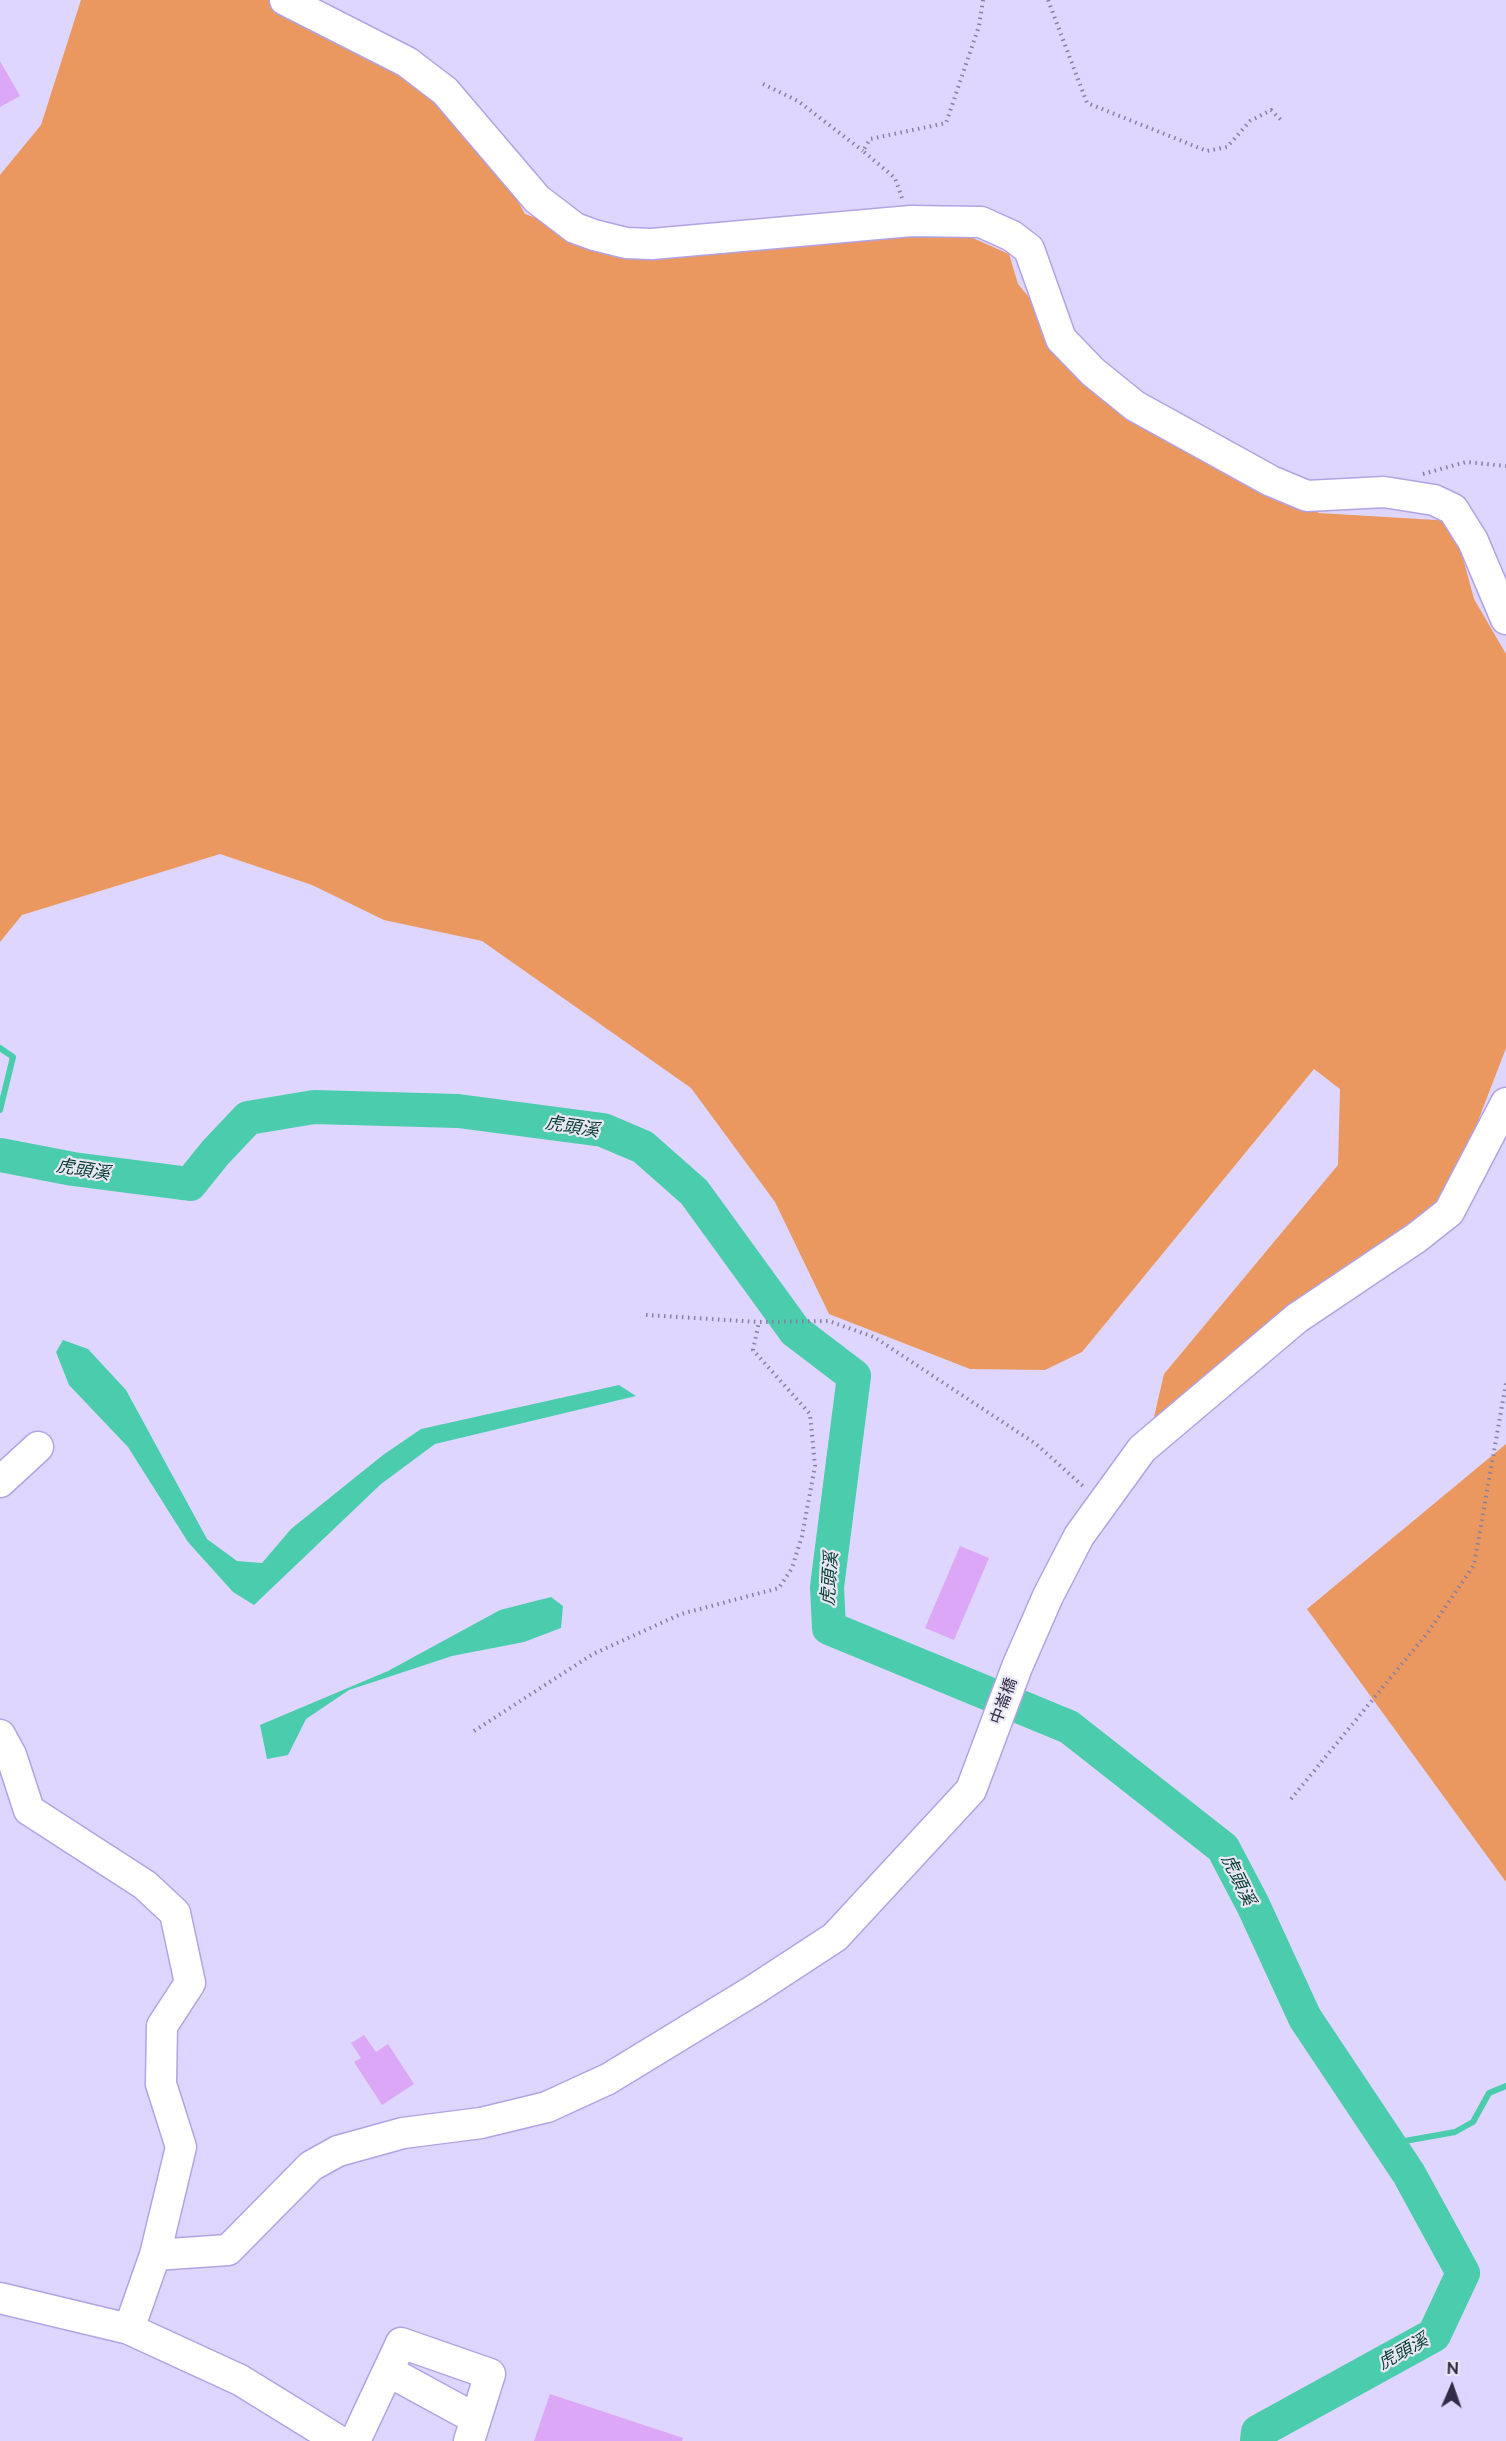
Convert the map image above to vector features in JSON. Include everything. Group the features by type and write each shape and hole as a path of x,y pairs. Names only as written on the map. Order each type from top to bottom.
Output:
{"street":[{"path":"285,0 407,62 445,91 537,198 575,228 594,235 626,243 652,244 911,221 981,222 1012,236 1029,249 1061,339 1093,372 1135,406 1271,481 1307,496 1384,492 1434,500 1453,509 1473,541 1506,619"},
{"name":"中崙橋","path":"155,2255 228,2250 311,2166 338,2151 403,2133 480,2123 547,2107 608,2079 754,1990 835,1936 971,1790 1017,1667 1048,1596 1079,1536 1143,1449 1289,1325 1416,1238 1449,1212 1506,1103"},
{"path":"0,1482 38,1447"},
{"path":"0,1735 11,1755 29,1810 145,1885 175,1914 190,1983 162,2026 161,2084 181,2147 155,2255 129,2329"},
{"path":"0,2298 129,2329 240,2379 339,2441"},
{"path":"355,2441 401,2343 490,2374 472,2430 388,2371"}],"path":[{"path":"863,152 870,139 946,123 979,26 983,0"},
{"path":"1048,0 1088,103 1207,151 1227,147 1250,121 1271,110 1283,122"},
{"path":"763,84 798,101 895,178 911,221"},
{"path":"1410,495 1423,473 1466,462 1506,466"},
{"path":"646,1315 759,1322 829,1321 874,1337 1035,1444 1103,1504"},
{"path":"474,1731 593,1654 681,1614 779,1588 792,1568 802,1536 815,1466 810,1414 753,1350 759,1322"},
{"path":"1291,1799 1430,1631 1474,1565 1506,1383"}],"shaded area":[{"path":"81,0 274,0 424,75 490,150 525,214 602,241 959,232 1009,254 1018,284 1130,419 1319,513 1453,521 1474,599 1506,654 1506,1048 1450,1194 1237,1348 1147,1447 1164,1374 1338,1165 1340,1089 1314,1069 1082,1352 1045,1370 970,1369 829,1314 775,1202 691,1088 482,941 384,920 312,885 220,854 22,915 0,942 0,175 41,125"},
{"path":"63,1340 88,1349 126,1390 207,1539 237,1561 262,1563 291,1529 383,1455 421,1429 619,1385 636,1396 435,1444 381,1484 254,1605 233,1592 188,1542 128,1447 69,1385 56,1352"},
{"path":"1506,1444 1506,1882 1307,1609"},
{"path":"551,1597 563,1606 561,1628 524,1642 452,1656 349,1690 306,1719 288,1755 267,1759 260,1725 388,1671 500,1610"}],"building":[{"path":"0,61 20,96 0,107"},
{"path":"960,1546 989,1558 954,1640 925,1628"},
{"path":"364,2035 376,2052 388,2044 414,2084 382,2105 354,2062 361,2058 351,2043"},
{"path":"550,2394 683,2438 682,2441 534,2441"}],"waterway":[{"path":"0,1048 13,1057 0,1110"},
{"name":"虎頭溪","path":"0,1155 73,1169 190,1184 248,1118 314,1107 458,1111 603,1130 643,1147 694,1192 795,1331 854,1376 827,1587 829,1628 1069,1727 1223,1848 1253,1905 1305,2018 1409,2174 1463,2273 1434,2335 1258,2432 1257,2441"},
{"path":"1388,2144 1455,2132 1473,2122 1489,2093 1506,2086"}]}
